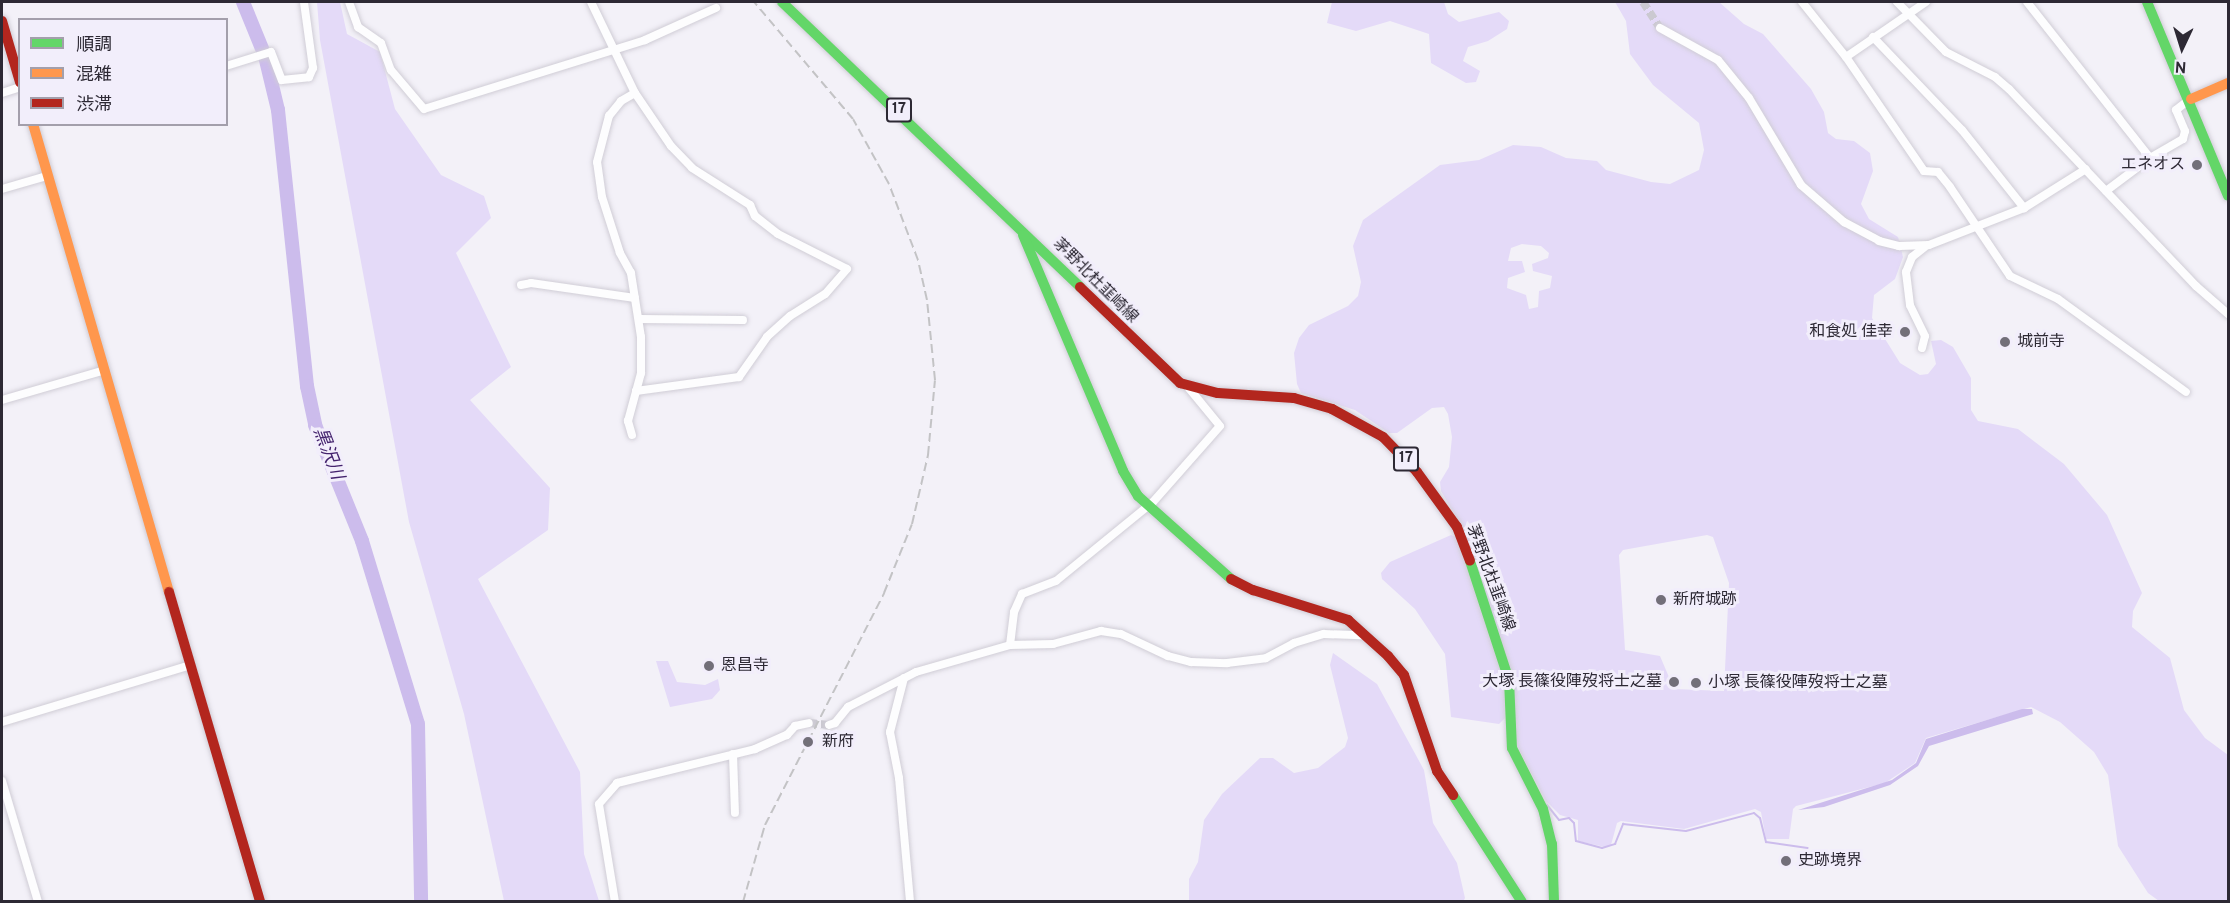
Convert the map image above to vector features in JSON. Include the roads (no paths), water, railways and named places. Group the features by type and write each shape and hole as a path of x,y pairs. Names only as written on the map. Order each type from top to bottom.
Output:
{"main road":[{"name":"茅野北杜韮崎線","path":"782,2 1015,221 1140,347 1188,387 1294,398 1332,409 1383,437 1439,498 1469,554 1509,680 1512,748 1546,818 1552,844 1554,902"},
{"path":"2147,2 2194,97 2229,196"},
{"path":"2,21 18,75"},
{"path":"2194,97 2229,83"},
{"path":"34,126 260,902"},
{"name":"茅野北杜韮崎線","path":"1015,221 1029,245 1123,471 1148,507 1230,578 1253,590 1348,620 1369,636 1404,675 1437,771 1522,902"}],"street":[{"path":"228,65 271,52 282,80 312,74 304,2"},
{"path":"349,2 358,27 381,43 391,70 424,109 673,29 716,8"},
{"path":"352,12 355,2"},
{"path":"591,2 635,93 671,146 692,168 747,202 755,216 778,234 847,269 825,294 790,316 767,337 740,376 636,391"},
{"path":"1802,2 1846,57 1924,171 1938,172 2010,276 2058,299 2186,392"},
{"path":"1897,2 1946,52 1995,77 2009,89 2196,286 2229,314"},
{"path":"1846,57 1926,2"},
{"path":"2027,2 2150,158"},
{"path":"1660,28 1718,60 1749,98 1780,154 1812,197 1844,222 1879,241 1899,246 1929,245"},
{"path":"1873,37 1962,130 2024,208"},
{"path":"2,93 18,88"},
{"path":"632,435 628,421 642,358 639,319 631,273 620,253 602,197 597,162 609,116 621,101 635,93"},
{"path":"2106,191 2150,158 2183,139 2185,131 2176,107 2194,97"},
{"path":"1922,348 1925,336 1910,305 1906,272 1912,257 1929,245 1975,224 2024,208 2086,169"},
{"path":"2,189 47,176"},
{"path":"521,285 531,283 635,298"},
{"path":"639,319 743,320"},
{"path":"2,400 105,370"},
{"path":"1010,645 1014,612 1022,594 1056,581 1148,507 1221,426 1188,392 1188,387"},
{"path":"829,725 835,723 848,707 904,678 968,654 1010,645 1053,644 1101,631 1129,636 1168,656 1191,662 1227,663 1266,658 1294,643 1324,634 1345,632 1369,636"},
{"path":"2,722 191,665"},
{"path":"904,678 890,732 899,778 910,902"},
{"path":"615,902 599,804 606,793 617,783 636,776 764,746 795,726 809,723"},
{"path":"733,754 735,813"},
{"path":"2,781 38,902"}],"waterway":[{"name":"黒沢川","path":"243,2 265,56 278,110 307,386 315,425 362,541 418,724 421,902"},
{"path":"1547,805 1559,820 1569,818 1574,823 1576,841 1602,848 1615,844 1623,824 1686,831 1754,813 1760,818 1766,842 1808,848"}],"tunnel":[{"path":"1643,2 1660,28"},
{"path":"809,723 829,725"}],"railway":[{"path":"743,902 765,825 884,593 912,524 928,455 935,380 927,300 918,260 889,184 853,119 754,2"}],"place":[{"name":"エネオス","path":"2197,165"},
{"name":"和食処 佳幸","path":"1905,332"},
{"name":"城前寺","path":"2005,342"},
{"name":"新府城跡","path":"1661,600"},
{"name":"恩昌寺","path":"709,666"},
{"name":"大塚 長篠役陣歿将士之墓","path":"1674,682"},
{"name":"小塚 長篠役陣歿将士之墓","path":"1696,683"},
{"name":"新府","path":"808,742"},
{"name":"史跡境界","path":"1786,861"}]}
